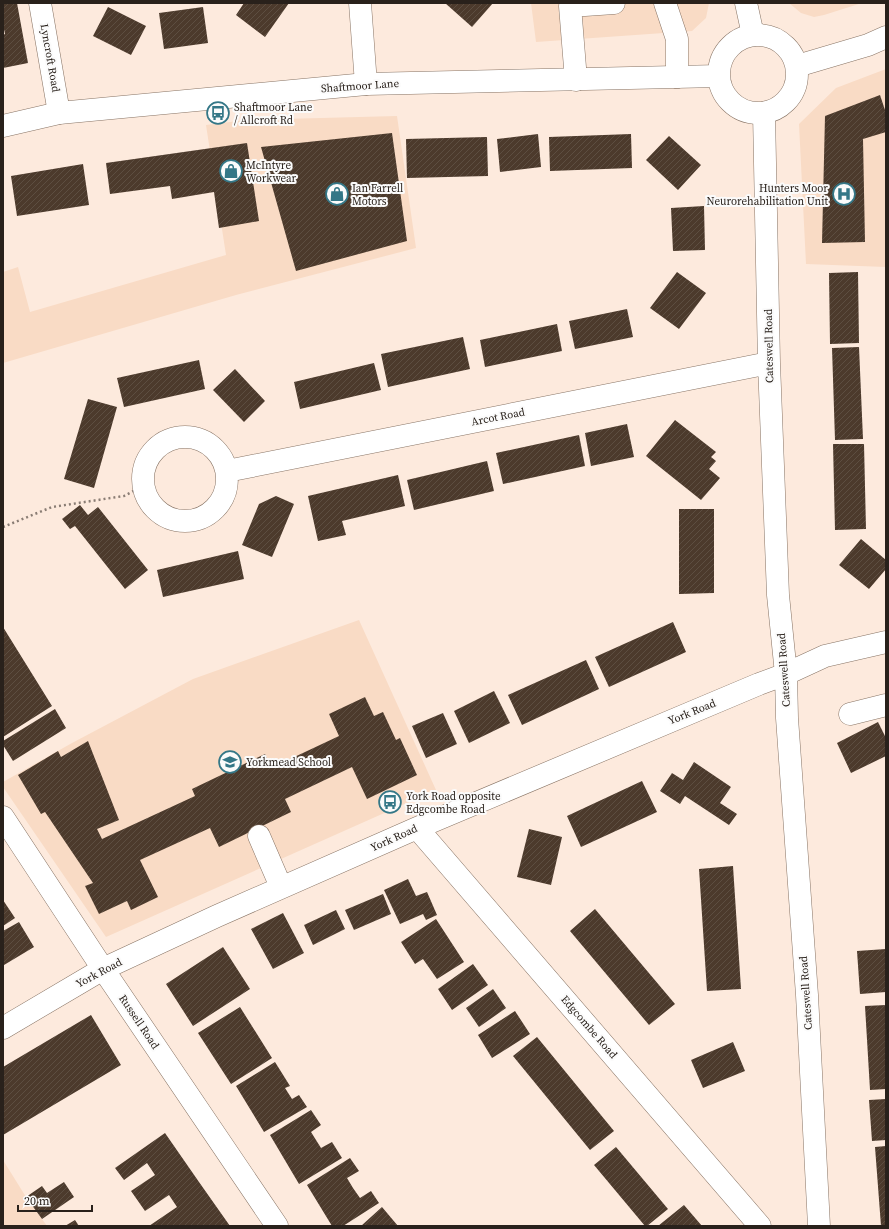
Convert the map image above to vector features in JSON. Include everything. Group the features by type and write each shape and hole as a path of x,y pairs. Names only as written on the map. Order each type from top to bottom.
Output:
{"street":[{"name":"Lyncroft Road","path":"40,3 59,113"},
{"path":"360,3 366,84"},
{"path":"576,80 570,6 614,3"},
{"path":"664,3 677,39 676,77"},
{"path":"746,3 753,35"},
{"path":"753,35 766,35 781,41 791,51 797,66 797,80 793,92 785,103 764,113 751,113 738,108 730,102 723,91 719,76 719,68 722,58 730,47 740,39 753,35"},
{"path":"797,66 886,37"},
{"name":"Shaftmoor Lane","path":"3,126 59,113 366,84 719,76"},
{"name":"Cateswell Road","path":"764,113 769,363 778,595 786,674 807,1003 819,1226"},
{"name":"Arcot Road","path":"227,472 769,363"},
{"path":"177,437 192,437 211,446 221,456 227,472 227,486 220,504 209,514 193,521 178,521 164,516 153,507 143,486 144,471 150,455 160,445 177,437"},
{"name":"York Road","path":"3,1028 103,969 417,828 786,674 825,656 886,642"},
{"path":"850,714 886,705"},
{"name":"Russell Road","path":"3,817 103,969 277,1226"},
{"name":"Edgcombe Road","path":"417,828 760,1226"},
{"path":"259,836 281,888"}],"path":[{"path":"3,527 52,507 124,496 143,486"}],"shaded area":[{"path":"531,3 709,3 706,18 692,31 536,42"},
{"path":"789,3 862,3 814,17 801,13"},
{"name":"Hunters Moor Neurorehabilitation Unit","path":"886,69 886,267 806,264 799,124 836,88"},
{"path":"397,116 416,248 236,295 3,363 3,272 18,267 30,312 226,255 206,125 246,120"},
{"name":"Yorkmead School","path":"359,620 436,790 106,937 3,787 3,782 72,743 193,679"},
{"path":"3,1160 26,1197 47,1226 3,1226"}],"building":[{"path":"3,3 17,3 28,63 3,68 3,35 5,34 3,25"},
{"path":"244,3 289,3 265,37 236,15"},
{"path":"445,3 493,3 472,27"},
{"path":"108,7 146,26 131,55 93,36"},
{"path":"203,7 208,43 164,49 159,13"},
{"path":"880,95 886,113 886,132 863,139 865,242 822,243 825,116"},
{"name":"Ian Farrell Motors","path":"392,133 407,241 296,271 261,147"},
{"path":"538,134 541,167 500,172 497,139"},
{"path":"631,134 632,168 550,171 549,137"},
{"path":"669,136 701,165 678,190 646,160"},
{"path":"487,137 488,176 407,178 406,139"},
{"path":"247,143 259,221 219,228 214,192 172,199 170,186 110,194 106,163"},
{"path":"83,164 89,205 17,216 11,176"},
{"path":"704,206 705,250 673,251 671,208"},
{"path":"677,272 706,293 679,329 650,308"},
{"path":"858,272 859,343 830,344 829,273"},
{"path":"627,309 633,337 575,349 569,321"},
{"path":"557,324 562,351 485,367 480,340"},
{"path":"463,337 470,369 388,387 381,354"},
{"path":"859,347 863,439 835,440 832,348"},
{"path":"199,360 205,389 124,407 117,378"},
{"path":"374,363 381,390 300,409 294,382"},
{"path":"235,369 265,401 244,422 213,390"},
{"path":"88,399 117,407 94,488 64,479"},
{"path":"675,420 716,452 711,457 716,461 709,469 720,478 701,500 646,456"},
{"path":"627,424 634,457 591,466 585,433"},
{"path":"579,435 585,466 503,484 496,453"},
{"path":"833,444 864,444 866,529 835,530"},
{"path":"487,461 494,491 414,510 407,480"},
{"path":"398,475 405,506 342,521 346,535 318,541 308,496"},
{"path":"276,496 294,504 272,557 242,545 259,504"},
{"path":"80,505 88,515 98,507 148,570 125,589 75,526 70,529 62,519"},
{"path":"679,509 714,509 714,593 679,594"},
{"path":"861,539 886,560 886,569 869,589 839,565"},
{"path":"238,551 244,579 163,597 157,570"},
{"path":"673,622 686,652 609,687 595,657"},
{"path":"3,627 52,706 3,737"},
{"path":"586,660 599,689 522,725 508,695"},
{"path":"494,691 510,723 469,743 454,711"},
{"path":"365,697 374,716 383,712 396,740 400,738 417,775 367,799 352,767 285,799 291,812 219,847 210,828 140,860 158,897 131,910 127,901 99,914 85,886 93,883 45,812 41,814 18,775 58,751 61,757 88,741 119,820 97,829 102,839 195,796 192,789 265,754 271,768 339,736 329,714"},
{"path":"55,709 66,728 13,761 3,745 3,741"},
{"path":"443,713 457,744 426,758 412,726"},
{"path":"878,722 886,738 886,756 851,773 837,743"},
{"path":"694,762 731,787 720,803 737,814 729,825 685,796 680,804 660,791 672,773 683,780"},
{"path":"642,781 657,812 581,847 567,816"},
{"path":"529,829 562,837 551,885 517,877"},
{"path":"733,866 741,989 707,991 699,869"},
{"path":"408,879 416,896 427,892 437,915 426,920 423,914 400,924 384,890"},
{"path":"383,894 391,914 354,930 345,910"},
{"path":"3,900 15,918 3,926"},
{"path":"595,909 675,1004 649,1025 570,931"},
{"path":"336,910 345,929 313,945 304,925"},
{"path":"283,913 304,953 273,969 251,929"},
{"path":"436,919 464,962 437,979 423,959 415,964 401,942"},
{"path":"19,922 34,947 4,965 3,931"},
{"path":"223,947 250,989 193,1026 166,984"},
{"path":"886,949 886,992 860,994 857,951"},
{"path":"473,964 488,985 452,1010 438,989"},
{"path":"493,989 506,1008 479,1027 466,1008"},
{"path":"886,1005 886,1089 870,1090 865,1006"},
{"path":"240,1007 272,1058 231,1084 198,1033"},
{"path":"515,1011 530,1034 492,1058 478,1035"},
{"path":"91,1015 121,1065 3,1135 3,1067"},
{"path":"537,1037 614,1131 590,1150 513,1056"},
{"path":"733,1042 745,1071 703,1088 691,1060"},
{"path":"275,1062 290,1086 285,1088 292,1099 299,1095 307,1107 264,1132 236,1086"},
{"path":"886,1099 886,1140 872,1141 869,1100"},
{"path":"311,1110 321,1125 311,1132 321,1148 332,1142 342,1158 299,1184 270,1135"},
{"path":"165,1133 230,1226 149,1226 177,1207 169,1195 145,1211 131,1191 155,1175 147,1163 124,1180 115,1168"},
{"path":"886,1146 886,1226 881,1226 875,1147"},
{"path":"616,1147 668,1209 647,1226 645,1226 594,1165"},
{"path":"350,1158 359,1171 347,1178 353,1188 360,1198 371,1191 379,1203 343,1226 332,1226 307,1185"},
{"path":"64,1182 74,1197 42,1219 26,1197 42,1186 47,1193"},
{"path":"684,1205 702,1226 658,1226"},
{"path":"382,1207 398,1226 361,1226"},
{"path":"75,1220 79,1226 65,1226"}],"place":[{"name":"Shaftmoor Lane / Allcroft Rd","path":"218,113"},
{"name":"McIntyre Workwear","path":"231,171"},
{"name":"Ian Farrell Motors","path":"337,194"},
{"name":"Hunters Moor Neurorehabilitation Unit","path":"844,194"},
{"name":"Yorkmead School","path":"230,762"},
{"name":"York Road opposite Edgcombe Road","path":"390,802"}]}
